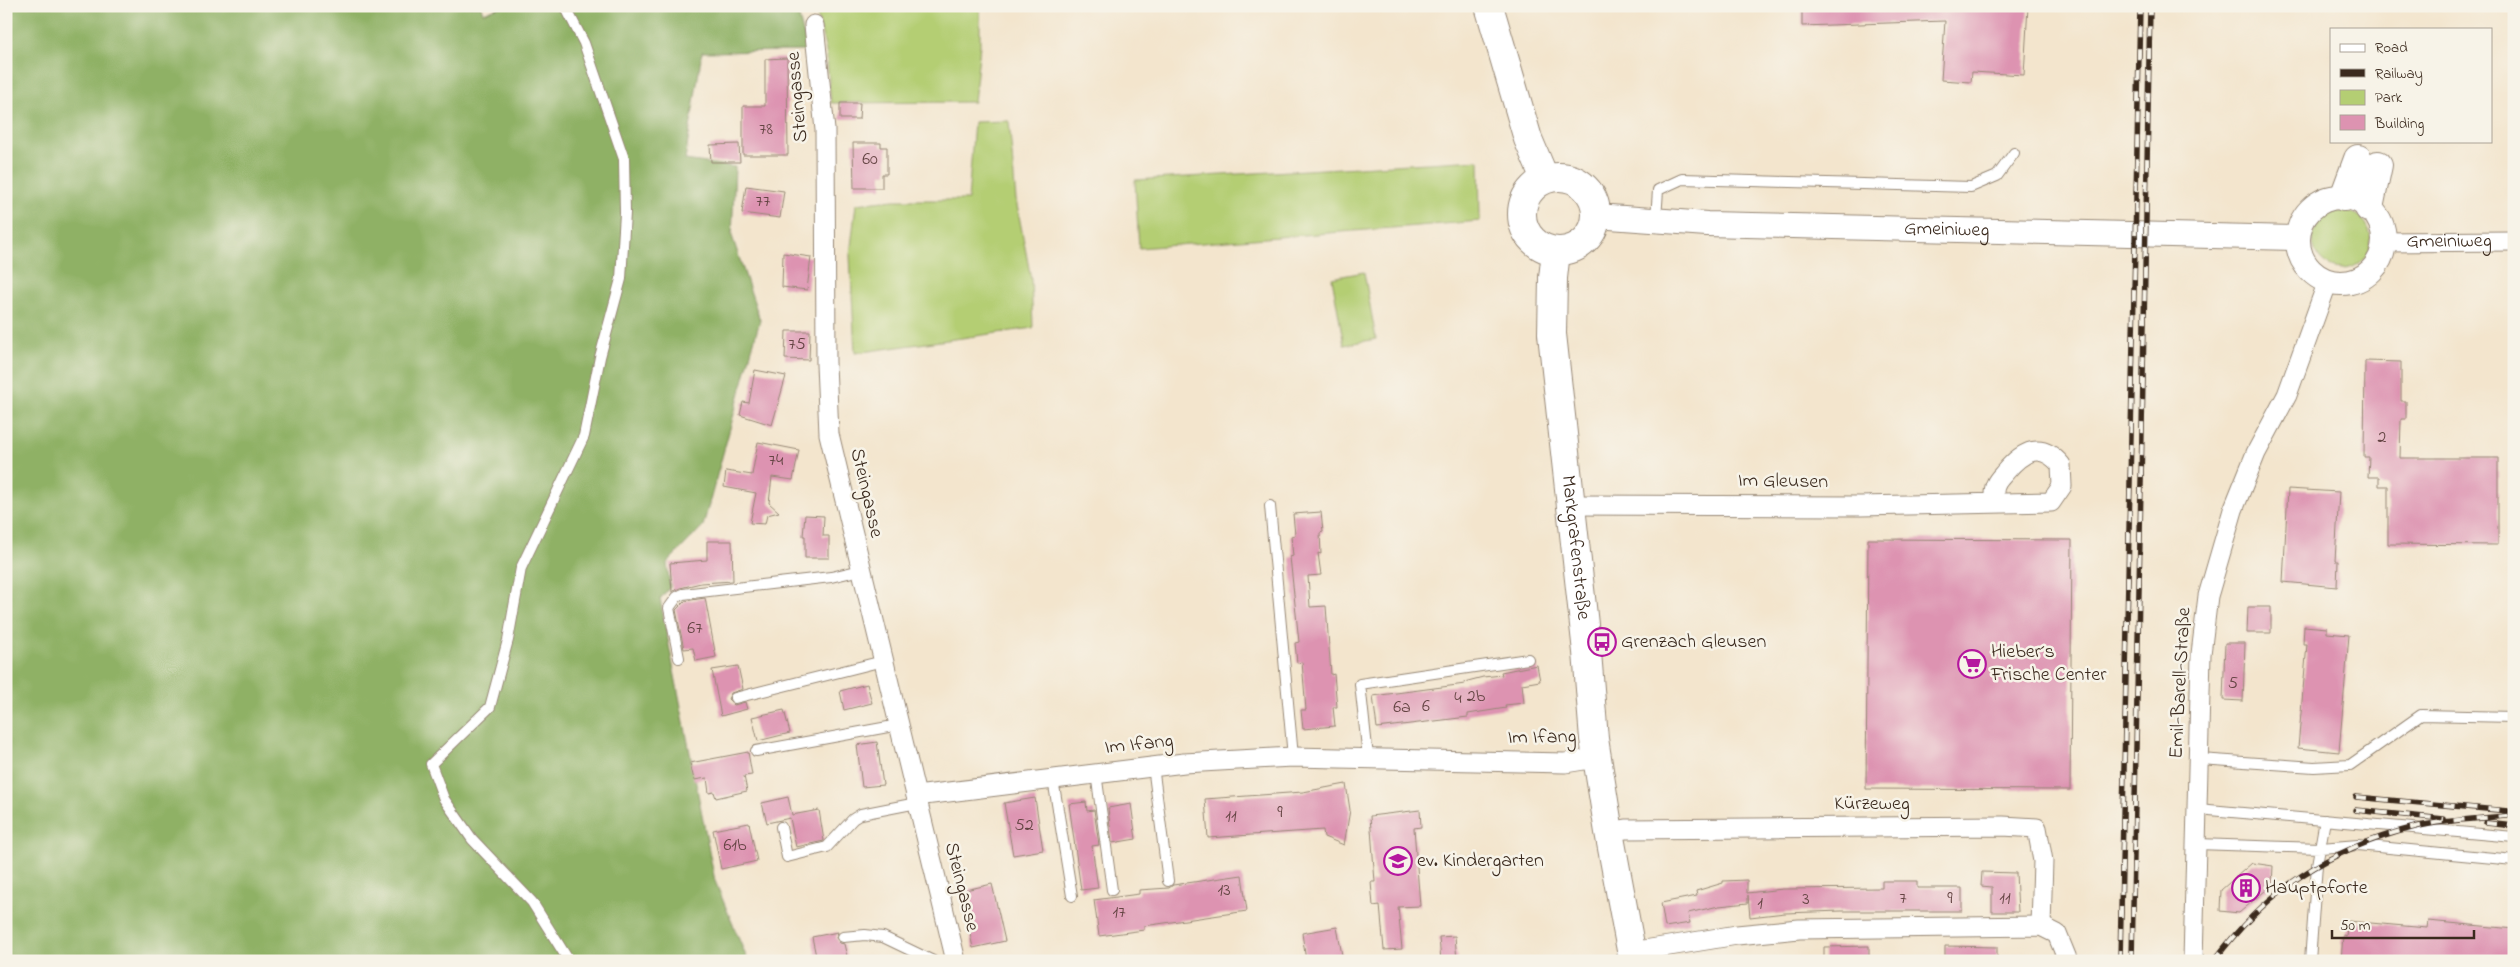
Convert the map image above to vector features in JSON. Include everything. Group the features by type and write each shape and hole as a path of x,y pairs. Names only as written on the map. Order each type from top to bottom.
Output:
{"main road":[{"path":"1489,6 1528,139 1545,179"},
{"path":"2344,197 2368,162 2369,208"},
{"path":"1563,176 1581,183 1593,197 1596,216 1594,227 1588,238 1579,246 1568,250 1556,251 1545,248 1532,239 1523,225 1521,214 1528,193 1545,179 1563,176"},
{"name":"Markgrafenstraße","path":"1556,251 1553,278 1552,334 1587,652 1596,758 1632,956"}],"street":[{"name":"Steingasse","path":"814,25 825,130 826,364 830,434 917,800 952,960"},
{"path":"2344,197 2359,201 2369,208 2379,221 2383,242 2378,262 2369,273 2356,280 2342,283 2328,281 2316,275 2306,265 2299,252 2298,238 2301,224 2308,212 2318,203 2332,198 2344,197"},
{"name":"Gmeiniweg","path":"1596,216 1707,224 2298,238"},
{"name":"Gmeiniweg","path":"2383,242 2514,241"},
{"name":"Emil-Barell-Straße","path":"2193,961 2200,759 2201,654 2208,596 2233,510 2256,453 2287,395 2328,281"},
{"name":"Im Gleusen","path":"1571,505 1860,506 1994,503"},
{"name":"Im Ifang","path":"917,800 1153,766 1292,757 1368,757 1565,763 1596,758"},
{"name":"Kürzeweg","path":"1608,832 1626,829 1874,826 2003,826 2037,828 2043,861 2040,926"},
{"path":"1632,956 1736,935 1800,929 2040,926 2057,934 2068,961"}],"lane":[{"path":"565,6 584,43 624,159 625,213 621,279 600,357 584,436 521,568 508,640 490,707 431,764 444,799 472,839 532,902 569,961"},
{"path":"1656,220 1658,190 1682,179 1971,187 1997,176 2014,154"},
{"path":"1270,506 1292,757"},
{"path":"679,658 669,608 677,597 700,591 831,577 861,570"},
{"path":"1368,757 1360,684 1528,659"},
{"path":"735,698 883,661"},
{"path":"2200,759 2314,768 2350,765 2421,715 2514,717"},
{"path":"756,751 898,724"},
{"path":"1153,766 1168,882"},
{"path":"1096,773 1112,890"},
{"path":"1053,779 1072,896"},
{"path":"780,827 787,857 827,848 853,819 861,814 917,800"},
{"path":"2198,809 2514,837"},
{"path":"2310,961 2317,865 2325,820"},
{"path":"2197,844 2321,848 2358,845 2514,860"},
{"path":"843,937 865,935 883,937 933,961"}],"green space":[{"path":"6,6 481,6 483,13 502,6 796,6 808,51 702,52 685,160 735,167 732,236 760,320 703,526 667,563 670,587 660,599 715,881 748,961 6,961"},
{"path":"815,6 980,6 980,45 974,102 831,103 826,51"},
{"path":"1009,121 1016,200 1031,279 1033,328 855,353 850,255 856,204 894,200 968,200 974,122"},
{"path":"1479,160 1480,221 1139,248 1135,180"},
{"path":"2336,211 2348,211 2363,219 2371,234 2371,246 2363,261 2348,269 2336,269 2321,261 2313,246 2313,234 2321,219"},
{"path":"1364,272 1376,339 1344,345 1332,278"}],"building":[{"path":"1802,6 2028,6 2024,75 1972,72 1971,82 1941,80 1945,21 1802,26"},
{"path":"787,58 788,155 743,155 743,106 765,106 765,59"},
{"path":"840,103 860,103 859,119 840,119"},
{"path":"853,143 881,143 881,147 887,147 887,174 882,174 882,188 854,188"},
{"path":"739,144 740,162 711,162 710,145"},
{"path":"746,186 784,191 780,218 742,213"},
{"path":"783,253 811,257 807,290 782,287"},
{"path":"786,331 810,331 809,360 785,359"},
{"path":"2365,361 2401,362 2401,401 2406,401 2406,419 2401,419 2400,458 2498,458 2498,545 2388,544 2388,486 2379,486 2379,477 2368,477 2369,457 2364,457"},
{"path":"755,370 786,376 772,425 740,415 743,402 749,403"},
{"path":"758,442 799,450 793,480 772,477 769,503 779,512 767,515 765,524 750,523 756,493 724,487 726,471 752,475"},
{"path":"2288,489 2339,492 2335,561 2338,561 2337,587 2283,582"},
{"path":"1321,512 1323,532 1320,533 1321,554 1318,553 1321,575 1308,576 1310,607 1326,606 1331,675 1334,674 1337,707 1333,707 1335,726 1303,729 1301,710 1306,710 1302,662 1297,663 1295,643 1299,642 1290,557 1293,556 1291,536 1295,535 1293,514"},
{"path":"805,515 824,516 823,536 829,536 829,558 805,558 805,536 803,536"},
{"name":"Hieber´s Frische Center","path":"1868,539 2072,540 2070,790 1866,789"},
{"path":"707,541 732,541 733,581 701,583 672,592 670,563 707,560"},
{"path":"705,598 716,657 696,661 693,648 684,649 676,610 685,601"},
{"path":"2248,607 2271,607 2271,633 2247,633"},
{"path":"2304,626 2327,628 2327,633 2349,635 2339,752 2298,748 2307,644 2303,644"},
{"path":"2225,643 2245,643 2243,701 2223,700"},
{"path":"1537,665 1540,681 1522,684 1524,703 1505,705 1506,708 1468,714 1468,717 1377,728 1373,696 1465,684 1464,682 1483,677 1502,675 1501,672"},
{"path":"738,666 743,689 731,693 728,699 734,705 745,702 747,709 721,716 712,670"},
{"path":"867,684 872,703 844,710 840,691"},
{"path":"784,710 790,733 758,741 752,717"},
{"path":"877,742 883,785 862,787 857,745"},
{"path":"748,752 752,775 744,776 747,791 716,798 714,792 709,793 707,778 694,780 690,763"},
{"path":"1346,784 1350,810 1344,845 1324,837 1323,830 1208,838 1205,799 1303,792"},
{"path":"788,797 792,815 819,810 824,841 796,847 790,818 767,823 762,803"},
{"path":"1035,798 1043,850 1013,855 1004,803"},
{"path":"1086,802 1087,811 1094,810 1099,845 1092,846 1098,888 1081,890 1069,804"},
{"path":"1131,804 1136,839 1112,843 1108,808"},
{"path":"1420,810 1421,827 1414,828 1420,906 1398,907 1402,949 1384,950 1380,905 1373,906 1371,882 1375,882 1370,816"},
{"path":"749,823 757,861 721,869 713,830"},
{"name":"Hauptpforte","path":"2252,863 2273,866 2272,885 2239,913 2220,911 2221,890"},
{"path":"1982,872 2016,873 2018,912 1992,912 1992,887 1981,886"},
{"path":"1242,875 1247,911 1144,926 1144,930 1099,936 1094,900 1139,894 1139,890 1169,888 1173,885"},
{"path":"1747,880 1747,893 1783,889 1882,888 1882,881 1917,881 1917,888 1962,888 1962,911 1841,911 1785,913 1750,917 1748,895 1748,903 1719,906 1688,913 1690,923 1665,927 1661,903 1697,896 1696,891 1723,883 1723,881"},
{"path":"992,884 1005,941 973,948 961,891"},
{"path":"2348,921 2427,928 2428,921 2514,929 2514,961 2341,961 2343,935 2346,936"},
{"path":"1337,927 1343,961 1306,961 1302,933"},
{"path":"838,932 836,938 840,943 844,944 848,961 817,961 812,937"},
{"path":"1455,936 1457,961 1441,961 1439,937"},
{"path":"1869,946 1869,961 1824,961 1824,947"},
{"path":"1945,946 1997,947 1997,961 1945,961"}],"railway":[{"path":"2120,961 2140,6"},
{"path":"2132,961 2150,6"},
{"path":"2356,797 2508,811"},
{"path":"2355,810 2444,819"},
{"path":"2214,961 2234,935 2278,893 2302,875 2328,860 2384,836 2427,824 2514,815"},
{"path":"2486,823 2514,826"}],"place":[{"name":"Grenzach Gleusen","path":"1602,642"},
{"name":"Hieber´s Frische Center","path":"1972,664"},
{"name":"ev. Kindergarten","path":"1398,861"},
{"name":"Hauptpforte","path":"2246,888"}]}
